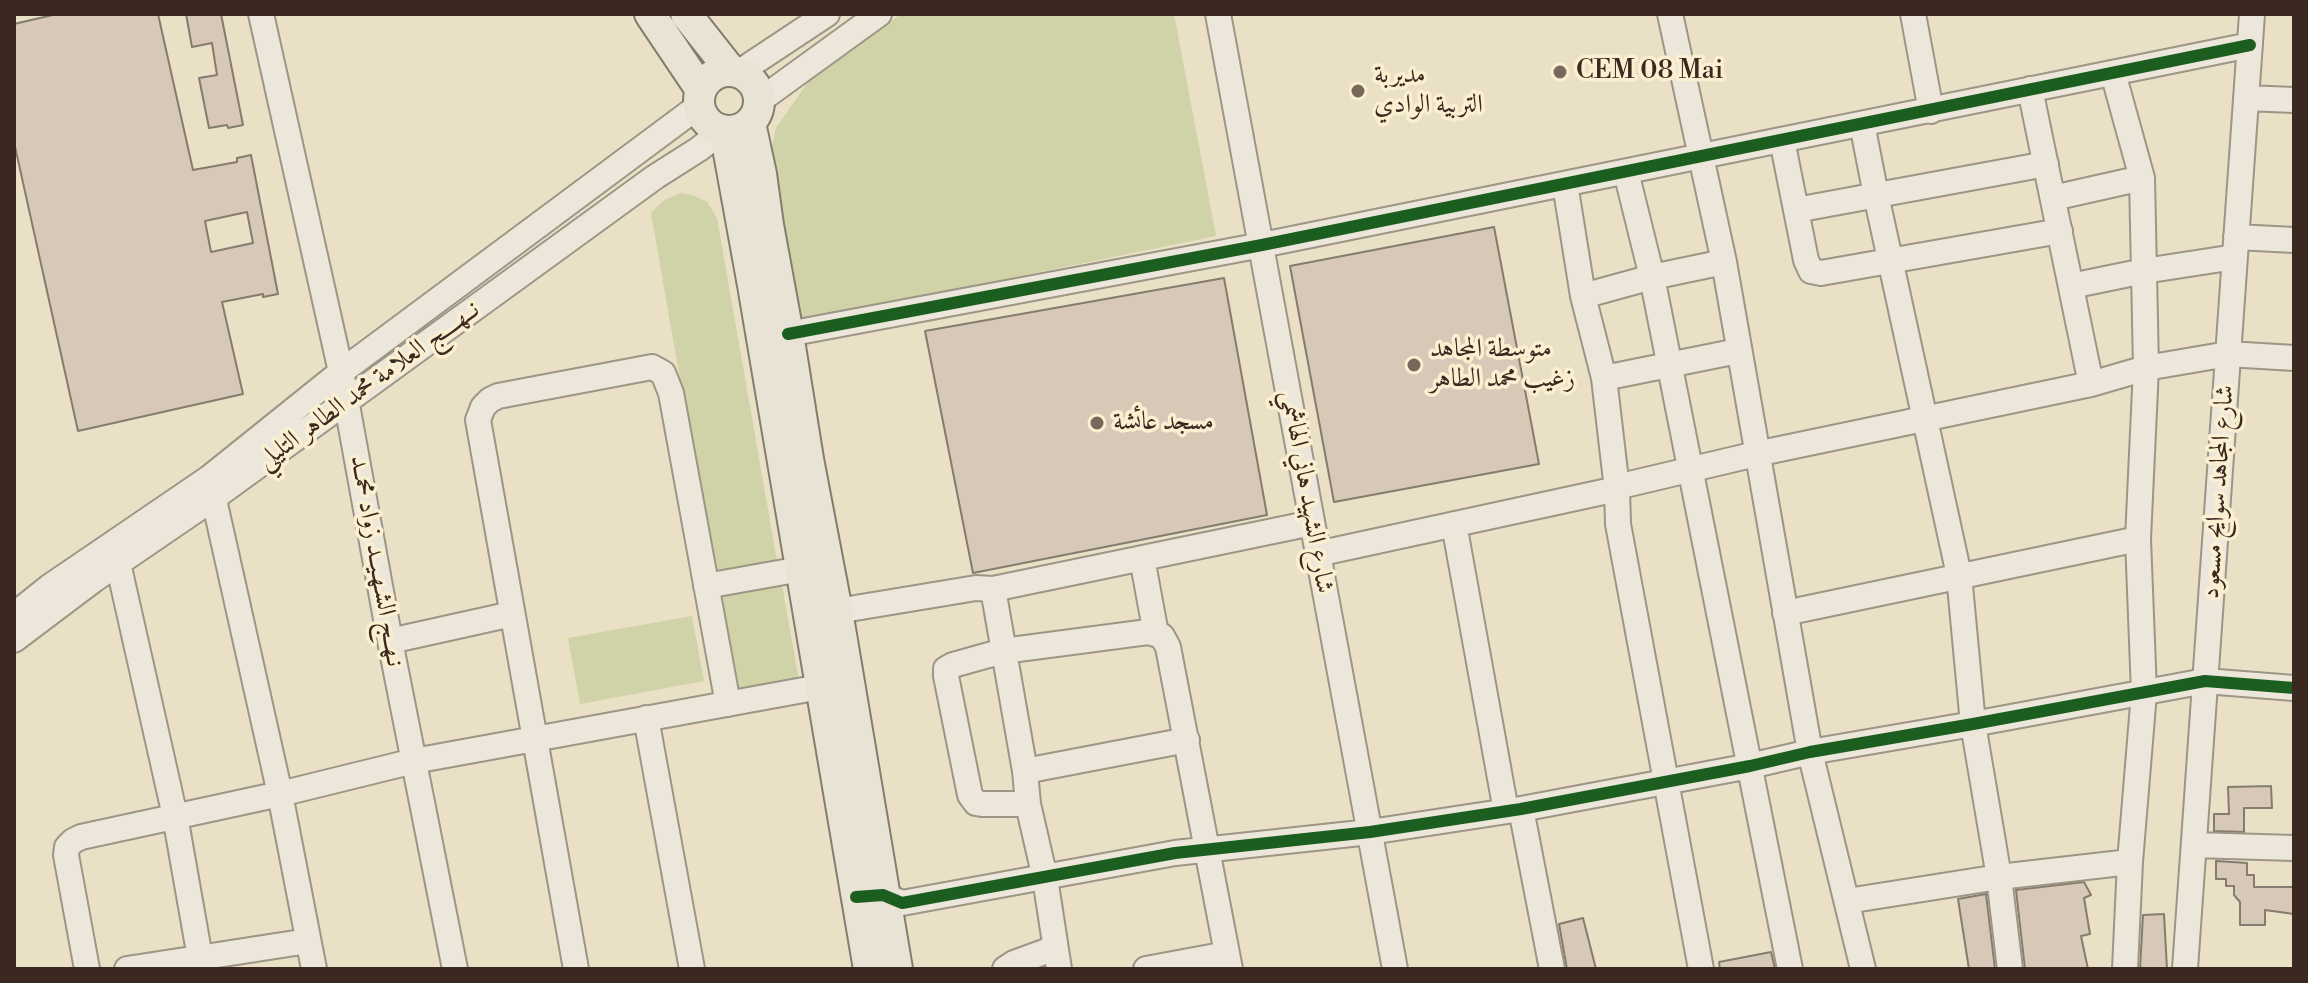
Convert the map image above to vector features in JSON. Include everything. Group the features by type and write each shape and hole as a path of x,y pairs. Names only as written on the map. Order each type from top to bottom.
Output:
{"main road":[{"path":"650,14 700,98 707,121 739,121"},
{"path":"686,14 735,72 753,83 739,121 756,300 820,687 897,969"},
{"path":"700,98 713,76 735,72"},
{"path":"739,121 788,334 837,611 878,907 869,969"}],"street":[{"name":"نـهــج الشـهـيــد زواد محمــد","path":"261,14 341,372 455,969"},
{"path":"735,72 827,14"},
{"name":"نــهــــج العلامة محمد الطاهر التليلي","path":"14,615 49,587 347,403 655,177 739,121 879,14"},
{"name":"شارع الشهيد هاني الهاشمي","path":"1218,14 1395,969"},
{"path":"1670,14 1724,262 1810,752 1863,969"},
{"path":"1913,14 1931,111"},
{"name":"شارع المجاهد سوايح مسعود","path":"2185,969 2252,14"},
{"path":"788,334 1262,245 2250,45"},
{"path":"2113,73 2142,178 2146,368 2138,539 2144,693 2125,969"},
{"path":"2030,89 2091,384"},
{"name":"نــهــــج العلامة محمد الطاهر التليلي","path":"14,640 212,488 341,372 700,98"},
{"path":"2246,98 2294,100"},
{"path":"1862,124 1959,575 1973,724 1999,877 2010,969"},
{"path":"1782,140 1806,260 1811,271 1821,273 2060,231"},
{"path":"1796,210 2046,164"},
{"path":"1626,172 1652,277 1688,470 1790,969"},
{"path":"2053,198 2142,178"},
{"path":"1565,184 1583,296 1604,378 1618,524 1701,969"},
{"path":"2071,286 2236,247 2294,240"},
{"path":"1583,296 1724,262"},
{"path":"1604,378 1738,351"},
{"path":"1317,554 1617,489 1756,454 2091,384 2146,368 2228,354 2294,358"},
{"path":"576,969 478,420 483,407 498,396 652,367 663,373 671,393 728,704"},
{"path":"212,488 280,794 314,969"},
{"path":"837,611 976,588 993,589 1312,523"},
{"path":"1454,524 1514,810 1552,969"},
{"path":"1785,613 2138,539"},
{"path":"1142,558 1156,634"},
{"path":"118,563 175,816 201,963"},
{"path":"706,586 801,569"},
{"path":"993,589 1057,959 1014,963 1005,969"},
{"path":"390,641 512,614"},
{"path":"1028,804 982,804 976,803 970,795 946,669 1003,651 1148,632 1162,636 1168,647 1187,740 1228,961 1146,969"},
{"path":"878,907 1208,848 1370,832 1514,810 1810,752 2205,681 2294,688"},
{"path":"87,969 66,855 67,847 81,837 414,761 820,687"},
{"path":"646,718 692,969"},
{"path":"1025,771 1187,740"},
{"path":"2194,845 2294,848"},
{"path":"1847,901 1999,877 2130,862"},
{"path":"127,969 201,963 308,941"}],"green space":[{"path":"901,14 1174,14 1216,236 795,322 770,155 776,128 808,82"},
{"path":"680,193 707,202 717,218 777,561 714,574 651,213 664,200"},
{"path":"782,585 799,681 735,693 718,595"},
{"path":"692,616 704,681 580,704 568,638"}],"building":[{"path":"57,14 158,14 193,170 237,162 237,158 251,155 278,294 222,302 243,394 78,431 14,142 14,24","holes":["247,212 253,243 211,252 205,221"]},
{"path":"186,14 221,14 243,125 209,128 199,78 217,75 212,43 192,47"},
{"name":"متوسطة المجاهد زغيب محمد الطاهر","path":"1494,227 1539,464 1334,502 1290,266"},
{"name":"مسجد عائشة","path":"1224,278 1267,515 973,573 925,331"},
{"path":"2271,786 2272,808 2244,808 2244,832 2214,831 2214,814 2229,814 2228,787"},
{"path":"2216,861 2247,863 2247,875 2254,875 2254,887 2294,887 2294,914 2265,910 2265,925 2240,925 2240,902 2234,895 2234,886 2226,886 2226,879 2216,879"},
{"path":"2084,882 2091,895 2084,898 2090,934 2081,936 2088,969 2025,969 2016,890"},
{"path":"1986,894 1995,969 1969,969 1958,899"},
{"path":"2164,914 2167,969 2140,969 2143,915"},
{"path":"1583,918 1596,969 1567,969 1559,924"},
{"path":"1771,952 1775,969 1720,969 1719,962"}],"cycle path":[{"path":"788,334 1262,245 2250,45"},
{"path":"856,897 883,895 902,903 1175,853 1370,832 1521,809 1810,752 2205,681 2294,688"}],"place":[{"name":"CEM 08 Mai","path":"1560,72"},
{"name":"مديربة التربية الوادي","path":"1358,91"},
{"name":"متوسطة المجاهد زغيب محمد الطاهر","path":"1414,365"},
{"name":"مسجد عائشة","path":"1097,423"}]}
